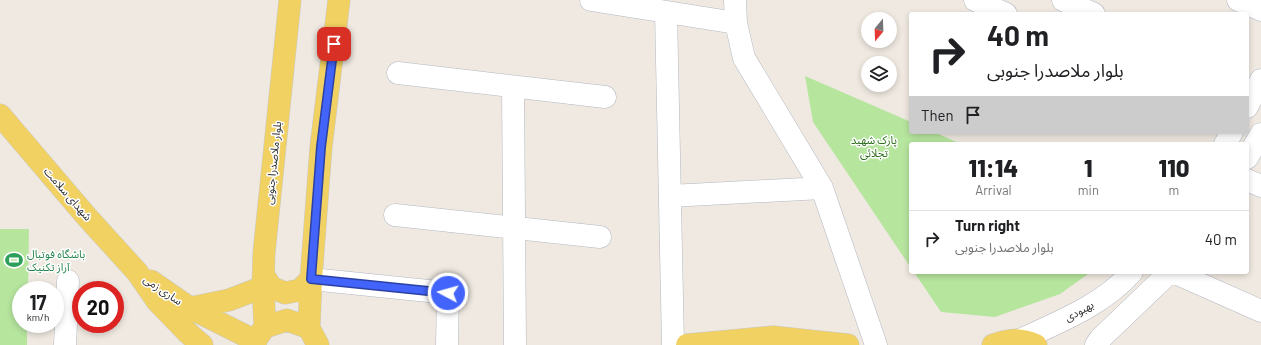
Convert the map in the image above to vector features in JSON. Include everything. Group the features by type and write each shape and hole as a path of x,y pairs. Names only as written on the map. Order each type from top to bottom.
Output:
{"main road":[{"name":"بلوار ملاصدرا جنوبی","path":"259,338 264,282 264,253 290,0"},
{"path":"313,336 311,279 321,147 339,0"},
{"name":"شهدای سلامت","path":"0,114 87,217 137,272"},
{"name":"ساری زمی","path":"137,272 190,308 259,338"},
{"name":"ساری زمی","path":"137,272 158,301 188,333 202,345"},
{"path":"190,308 229,300 264,282 285,293 300,290 311,279"},
{"path":"259,338 287,320 313,336"},
{"path":"687,345 773,337 848,345"},
{"path":"993,345 1004,340 1028,342"}],"street":[{"path":"591,0 736,24"},
{"path":"735,0 736,24 744,58 822,188 876,345"},
{"path":"975,0 1002,12"},
{"path":"1062,0 1089,12"},
{"path":"1238,0 1261,10"},
{"path":"666,12 673,345"},
{"path":"398,73 605,97"},
{"path":"1249,101 1255,83"},
{"path":"513,86 515,345"},
{"path":"1249,125 1261,131"},
{"path":"1249,155 1261,134"},
{"path":"1249,181 1261,186"},
{"path":"670,196 822,188"},
{"path":"395,215 600,237"},
{"name":"بهبودی","path":"1028,342 1098,301 1130,274"},
{"path":"1096,345 1100,339 1168,274"},
{"path":"1178,274 1261,311"},
{"path":"311,279 448,293 447,345"},
{"path":"64,345 68,280"}],"green space":[{"name":"پارک شهید تجلائی","path":"805,76 909,121 909,134 938,134 956,142 909,142 909,265 813,122"},
{"name":"باشگاه فوتبال آراز تکنیک","path":"0,229 29,229 28,281 12,281 12,333 27,333 27,345 0,345"},
{"path":"915,274 1088,274 1060,294 995,317 941,312"}],"place":[{"name":"باشگاه فوتبال آراز تکنیک","path":"14,260"}],"route":[{"path":"334,44 321,147 311,279 448,293"}]}
